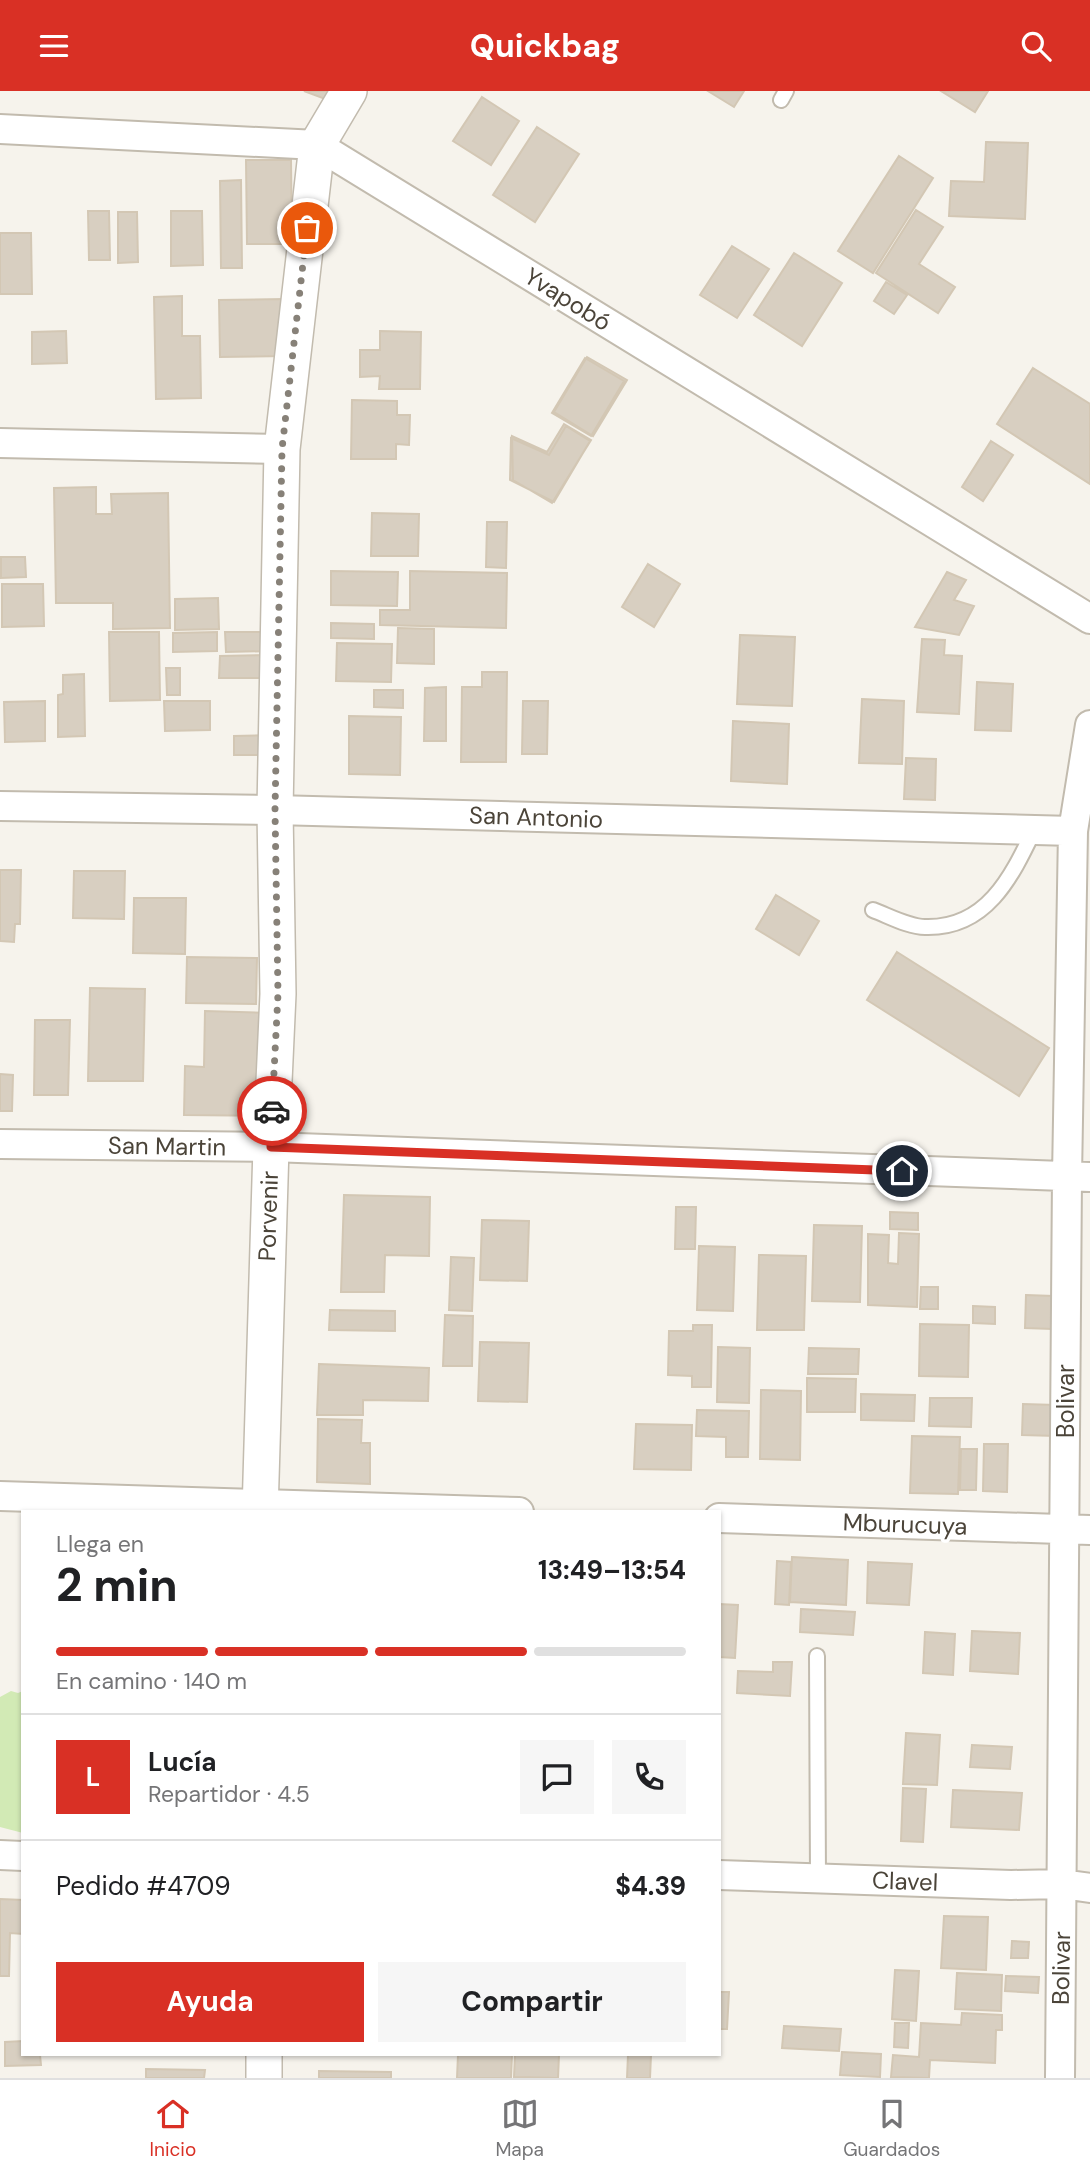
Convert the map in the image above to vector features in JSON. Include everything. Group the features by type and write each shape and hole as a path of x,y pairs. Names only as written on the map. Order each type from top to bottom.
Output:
{"street":[{"name":"Porvenir","path":"260,1508 278,994 275,810 282,449 317,145 349,91"},
{"name":"Yvapobó","path":"0,129 317,145 1090,619"},
{"path":"0,443 282,449"},
{"name":"Bolivar","path":"1060,2078 1062,1884 1077,1530 1079,1177 1073,831 1090,725"},
{"name":"San Antonio","path":"0,806 275,810 1073,831"},
{"name":"San Martin","path":"0,1143 271,1147 1079,1177"},
{"path":"0,1496 260,1508 390,1510"},
{"name":"Mburucuya","path":"721,1518 1077,1530"},
{"path":"0,1855 21,1856"},
{"name":"Clavel","path":"721,1875 1062,1884 1090,1888"},
{"path":"264,2056 264,2078"}],"lane":[{"path":"873,911 922,927 956,925 985,909 1016,867 1034,830"},
{"path":"817,1656 818,1879"}],"green space":[{"path":"11,1691 21,1692 21,1832 0,1827 0,1697"}],"building":[{"path":"304,91 340,91 336,103"},
{"path":"708,91 744,91 734,107"},
{"path":"941,91 988,91 975,112"},
{"path":"482,97 519,121 491,165 453,141"},
{"path":"537,127 579,154 535,222 493,195"},
{"path":"986,142 1028,143 1025,219 949,216 951,181 984,182"},
{"path":"899,156 933,178 873,273 838,251"},
{"path":"246,160 291,160 292,244 247,244"},
{"path":"241,180 242,268 221,268 220,181"},
{"path":"916,210 943,227 919,264 955,287 938,313 876,273"},
{"path":"88,211 109,211 110,260 89,260"},
{"path":"171,211 202,211 203,265 171,266"},
{"path":"118,212 137,212 138,262 118,263"},
{"path":"0,233 31,233 32,294 0,294"},
{"path":"732,246 769,269 737,318 700,295"},
{"path":"794,253 842,283 802,346 754,315"},
{"path":"886,282 907,295 894,314 874,301"},
{"path":"182,296 182,336 200,336 201,398 156,399 154,297"},
{"path":"284,299 285,356 220,357 219,300"},
{"path":"66,331 67,363 32,364 32,332"},
{"path":"380,331 421,332 420,389 379,389 380,376 360,377 360,350 380,350"},
{"path":"587,357 627,380 593,436 554,412"},
{"path":"585,358 624,381 591,436 552,413"},
{"path":"1033,368 1090,404 1090,484 997,424"},
{"path":"352,400 397,401 397,415 410,415 409,445 396,444 396,459 351,459"},
{"path":"564,424 591,440 552,503 513,480 512,436 547,452"},
{"path":"566,426 590,441 554,502 510,480 511,438 549,455"},
{"path":"991,441 1013,455 983,501 962,487"},
{"path":"96,487 96,514 112,514 111,494 168,493 170,628 113,629 113,603 56,603 54,488"},
{"path":"372,513 419,514 418,556 371,556"},
{"path":"487,522 507,522 506,568 486,567"},
{"path":"1,557 25,557 26,577 1,578"},
{"path":"648,564 680,584 654,627 622,607"},
{"path":"331,571 398,572 397,606 331,605"},
{"path":"410,571 507,573 506,628 380,625 380,610 410,610"},
{"path":"947,572 966,580 954,600 974,606 959,635 915,627"},
{"path":"2,584 43,584 44,626 2,627"},
{"path":"218,598 219,629 175,630 175,599"},
{"path":"331,623 374,624 374,639 331,638"},
{"path":"398,628 434,629 434,664 397,663"},
{"path":"109,632 159,632 160,700 110,701"},
{"path":"217,632 217,651 173,652 173,633"},
{"path":"225,632 271,632 271,651 226,652"},
{"path":"740,635 795,637 792,706 737,704"},
{"path":"922,639 945,640 944,655 962,656 959,714 917,712"},
{"path":"337,643 392,644 391,682 336,681"},
{"path":"271,655 272,678 219,678 220,656"},
{"path":"166,668 180,668 180,695 167,695"},
{"path":"482,672 507,672 506,762 461,762 462,687 482,687"},
{"path":"84,674 85,736 58,737 58,695 63,694 63,675"},
{"path":"977,682 1013,684 1011,731 975,730"},
{"path":"446,687 446,741 424,741 425,688"},
{"path":"374,690 403,690 403,708 374,707"},
{"path":"862,699 904,701 902,764 859,763"},
{"path":"45,701 45,741 5,742 4,702"},
{"path":"164,701 210,701 210,730 165,731"},
{"path":"523,701 548,701 547,754 522,754"},
{"path":"349,716 401,717 400,775 349,774"},
{"path":"733,721 789,724 787,784 731,781"},
{"path":"270,735 270,755 234,755 234,736"},
{"path":"906,758 936,759 935,800 904,799"},
{"path":"0,870 21,870 20,924 15,924 14,942 0,941"},
{"path":"74,871 125,871 124,919 73,918"},
{"path":"776,895 819,921 799,955 756,929"},
{"path":"134,898 186,898 185,954 133,953"},
{"path":"897,952 1049,1048 1019,1096 867,1000"},
{"path":"187,957 257,958 256,1004 186,1003"},
{"path":"90,988 145,989 143,1081 88,1081"},
{"path":"205,1011 270,1013 268,1116 184,1115 185,1066 204,1067"},
{"path":"35,1020 70,1020 68,1095 34,1095"},
{"path":"0,1074 13,1075 12,1111 0,1111"},
{"path":"344,1195 430,1197 429,1256 385,1255 384,1292 341,1292"},
{"path":"676,1207 696,1207 695,1249 675,1249"},
{"path":"890,1212 918,1213 918,1230 890,1229"},
{"path":"482,1220 529,1221 527,1281 480,1280"},
{"path":"814,1225 862,1226 860,1302 812,1301"},
{"path":"899,1233 919,1234 917,1307 868,1305 868,1234 889,1235 888,1263 898,1264"},
{"path":"699,1246 735,1247 733,1311 697,1310"},
{"path":"759,1255 806,1256 804,1330 757,1330"},
{"path":"451,1257 474,1258 472,1311 449,1310"},
{"path":"921,1287 938,1287 938,1309 920,1309"},
{"path":"1026,1295 1053,1296 1052,1329 1025,1328"},
{"path":"973,1306 995,1307 995,1324 973,1323"},
{"path":"330,1310 395,1311 395,1331 329,1330"},
{"path":"445,1315 473,1316 472,1366 443,1366"},
{"path":"920,1324 969,1325 968,1377 919,1376"},
{"path":"693,1325 712,1325 711,1387 692,1387 692,1376 668,1375 669,1331 693,1331"},
{"path":"480,1342 529,1343 527,1402 478,1401"},
{"path":"718,1347 750,1348 749,1403 717,1402"},
{"path":"809,1348 859,1349 858,1374 808,1374"},
{"path":"319,1364 429,1368 428,1401 363,1400 363,1415 317,1415"},
{"path":"807,1378 856,1379 855,1412 807,1412"},
{"path":"761,1390 801,1391 800,1460 760,1459"},
{"path":"861,1394 915,1395 914,1421 861,1420"},
{"path":"930,1398 972,1398 971,1427 929,1426"},
{"path":"1023,1404 1056,1405 1056,1436 1022,1435"},
{"path":"697,1410 749,1411 748,1457 726,1457 726,1437 696,1436"},
{"path":"318,1419 362,1420 361,1443 370,1443 370,1484 317,1482"},
{"path":"636,1424 692,1425 691,1470 634,1469"},
{"path":"912,1436 960,1437 958,1494 910,1493"},
{"path":"984,1444 1008,1444 1007,1492 983,1491"},
{"path":"961,1449 977,1449 976,1490 960,1490"},
{"path":"792,1557 848,1560 846,1605 790,1602"},
{"path":"777,1561 791,1562 789,1605 775,1604"},
{"path":"868,1562 912,1564 909,1605 867,1603"},
{"path":"721,1604 738,1605 735,1658 721,1657"},
{"path":"801,1609 855,1612 853,1635 800,1632"},
{"path":"972,1631 1020,1633 1018,1674 970,1671"},
{"path":"925,1632 955,1634 953,1675 923,1673"},
{"path":"773,1662 792,1662 790,1696 737,1693 738,1671 773,1672"},
{"path":"906,1733 940,1735 937,1785 903,1784"},
{"path":"972,1745 1012,1747 1010,1769 970,1767"},
{"path":"903,1788 926,1789 923,1842 901,1841"},
{"path":"953,1790 1022,1793 1019,1830 951,1827"},
{"path":"0,1899 21,1900 21,1934 10,1933 9,1976 0,1976"},
{"path":"944,1916 988,1917 986,1970 941,1968"},
{"path":"1012,1941 1029,1942 1028,1958 1011,1958"},
{"path":"895,1970 919,1971 916,2021 892,2019"},
{"path":"957,1973 1002,1975 1001,2011 955,2009"},
{"path":"1006,1976 1039,1977 1038,1993 1005,1991"},
{"path":"721,1992 729,1992 727,2029 721,2029"},
{"path":"962,2013 1002,2015 1002,2030 996,2030 995,2063 930,2060 929,2078 891,2077 893,2055 919,2057 921,2023 961,2025"},
{"path":"895,2023 909,2023 908,2048 894,2047"},
{"path":"784,2026 841,2029 839,2051 782,2048"},
{"path":"21,2041 21,2056 40,2056 41,2065 5,2066 5,2042"},
{"path":"842,2052 881,2054 880,2077 840,2075"},
{"path":"458,2056 512,2056 511,2078 457,2078"},
{"path":"515,2056 559,2056 558,2078 514,2077"},
{"path":"628,2056 651,2056 650,2078 627,2078"},
{"path":"146,2069 205,2070 204,2078 146,2078"},
{"path":"319,2071 391,2072 391,2078 319,2078"}],"way so far":[{"path":"272,1111 278,994 275,810 282,449 307,228"}],"route":[{"path":"272,1111 271,1147 902,1171"}]}
